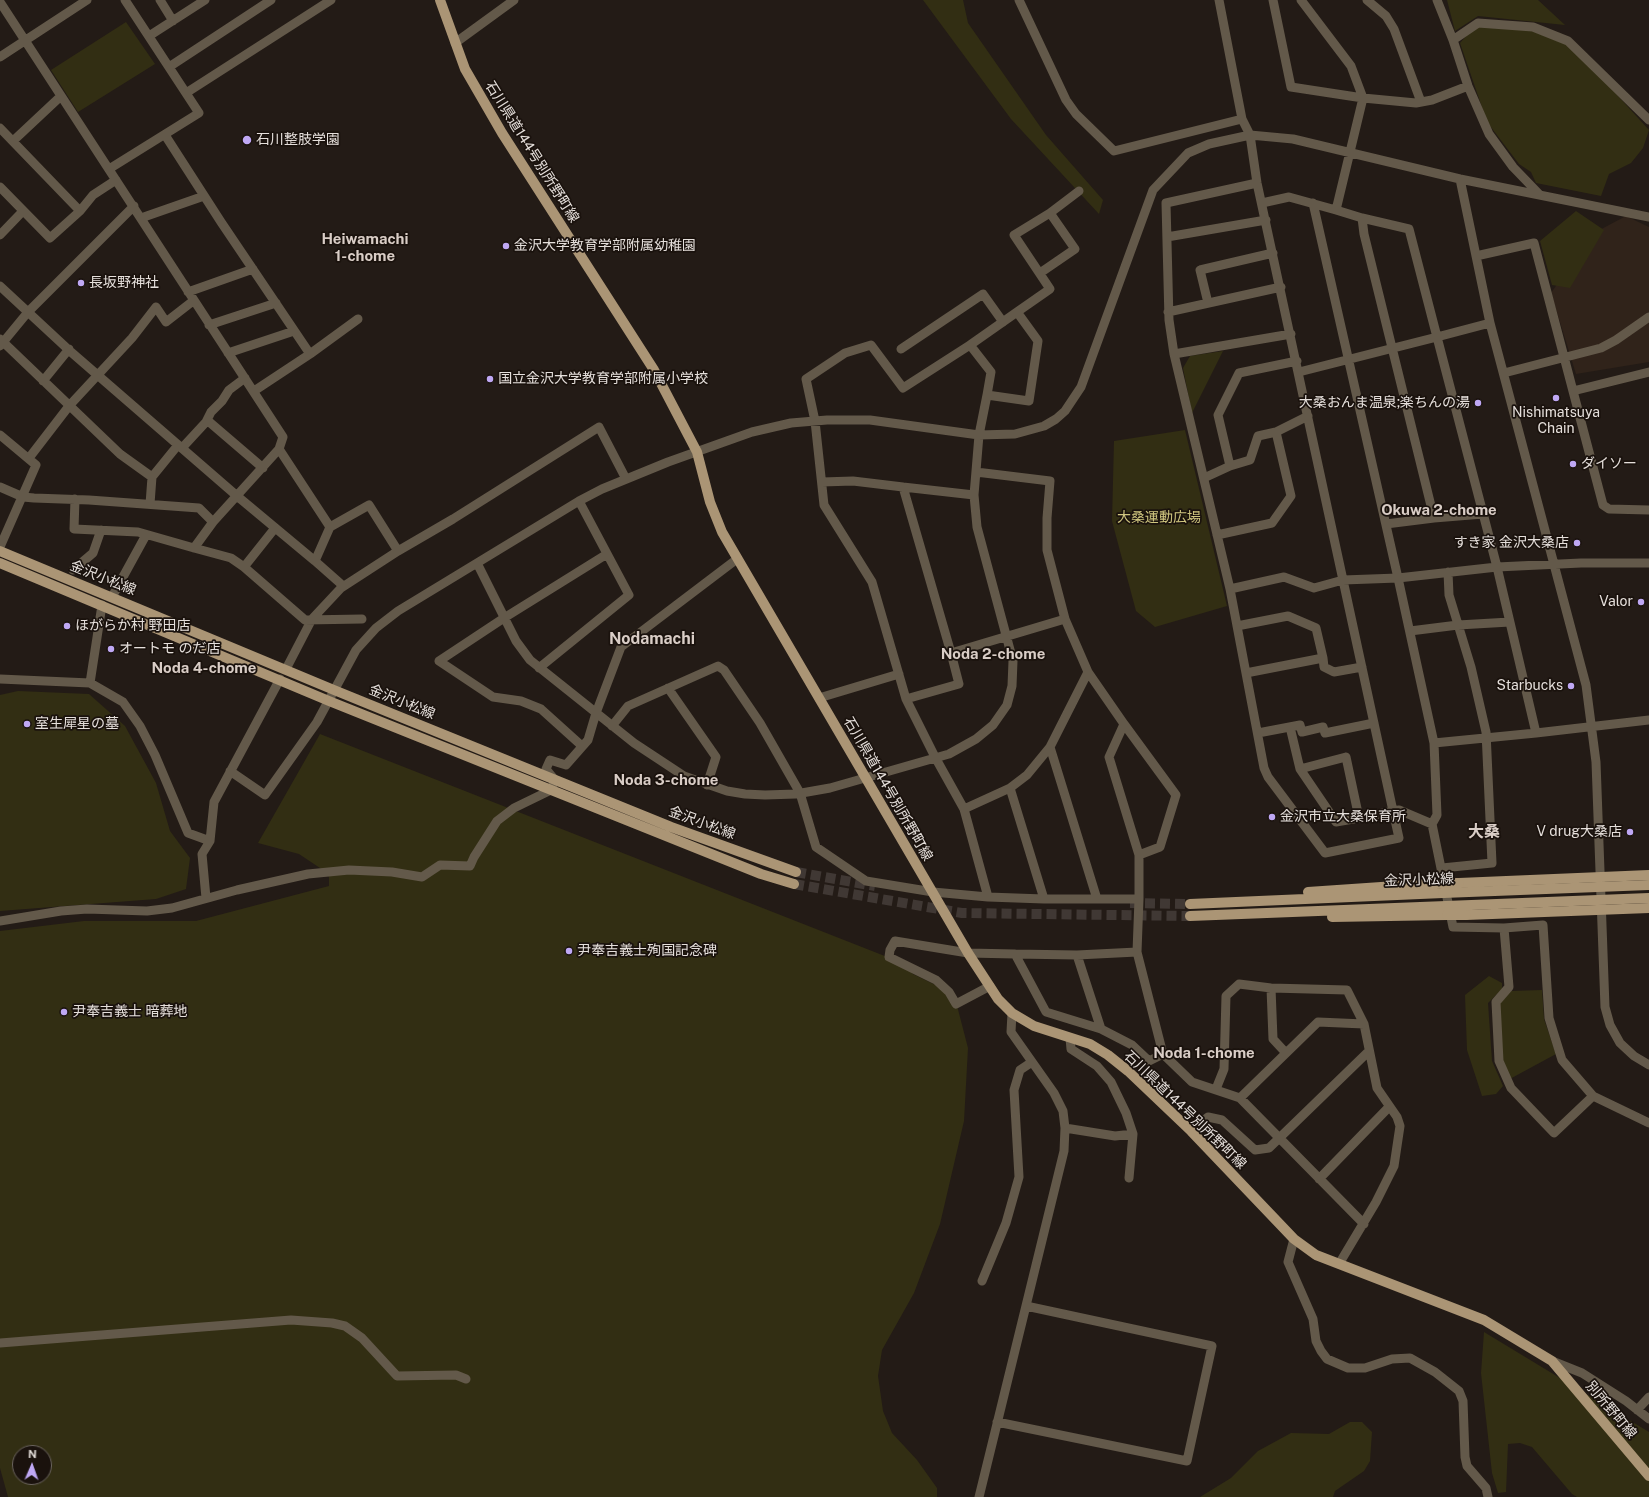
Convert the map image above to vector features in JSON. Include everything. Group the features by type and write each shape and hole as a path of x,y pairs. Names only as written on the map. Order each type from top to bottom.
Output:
{"main road":[{"name":"石川県道144号別所野町線","path":"440,0 465,69 498,127 654,370 697,452 710,502 722,532 737,559 968,953 998,999 1012,1013 1034,1026 1090,1044 1108,1055 1128,1071 1191,1131 1294,1239 1316,1255 1484,1320 1552,1361"},
{"name":"金沢小松線","path":"0,551 334,690 671,827 796,872"},
{"name":"金沢小松線","path":"0,563 280,679 329,701 760,874 794,884"},
{"path":"1241,902 1303,893 1440,883 1649,875"},
{"name":"金沢小松線","path":"1190,904 1649,885"},
{"name":"金沢小松線","path":"1190,916 1447,911 1649,898"},
{"path":"1447,911 1466,915 1649,908"},
{"name":"別所野町線","path":"1552,1361 1649,1476"}],"street":[{"path":"0,56 74,3 87,0"},
{"path":"109,168 199,113 125,0"},
{"path":"160,0 173,21"},
{"path":"149,36 206,0"},
{"path":"169,67 271,0"},
{"path":"186,93 331,0"},
{"path":"455,42 514,0"},
{"path":"1019,0 1066,100 1076,114 1114,151 1242,119"},
{"path":"1219,0 1242,119 1250,135 1262,203 1399,838 1325,853 1268,777 1264,768 1230,589 1174,354 1168,312 1166,203 1258,182"},
{"path":"1273,0 1291,87 1362,98 1416,103 1432,100 1468,86"},
{"path":"1301,0 1351,66 1362,98 1336,210"},
{"path":"1367,0 1386,16 1394,29 1421,102"},
{"path":"1437,0 1453,40 1468,86 1489,134 1513,167 1540,195"},
{"path":"0,2 134,206 193,301 245,378 282,437 279,449 213,522 194,548"},
{"path":"1453,40 1478,23 1533,27 1568,41 1649,120"},
{"path":"13,142 61,96"},
{"path":"0,128 80,211"},
{"path":"165,134 204,196 310,354"},
{"path":"230,771 265,795 317,722 356,650 376,628 398,611 579,501 626,479 752,432 791,423 815,421 882,421 979,435 1015,434 1044,426 1066,411 1081,387 1153,190 1188,153 1209,144 1250,135 1293,139 1460,179 1649,217"},
{"path":"1460,179 1490,323 1586,685 1596,762 1602,910 1603,994 1610,1025 1620,1043 1634,1056 1649,1065"},
{"path":"0,187 50,238 80,211 93,195 116,180"},
{"path":"988,897 964,809 935,757 906,699 872,582 824,505 815,421 806,379 845,353 871,345 903,388 1004,322 1050,289 1014,234 1050,213 1079,191"},
{"path":"141,218 204,196"},
{"path":"1262,203 1289,197 1362,218 1410,229 1497,567 1536,733"},
{"path":"1313,203 1434,743 1437,816 1432,824 1453,927 1504,928 1544,925 1549,1018 1562,1060 1593,1096 1649,1123"},
{"path":"134,206 28,312 1,342 120,454 152,477"},
{"path":"0,235 23,211"},
{"path":"1040,273 1075,249 1050,213"},
{"path":"1362,218 1364,234 1434,518"},
{"path":"1167,237 1266,220"},
{"path":"1476,256 1534,243 1603,505 1609,508 1649,510"},
{"path":"1208,303 1200,270 1273,253"},
{"path":"188,292 253,269"},
{"path":"0,286 180,447 341,584 341,588"},
{"path":"1168,312 1281,287"},
{"path":"901,349 982,294 1004,322"},
{"path":"29,458 69,406 97,374 132,338 156,307 166,322 193,301"},
{"path":"209,325 276,303"},
{"path":"987,395 1029,401 1038,341 1017,312"},
{"path":"1504,373 1601,348 1616,340 1649,317"},
{"path":"254,392 358,319"},
{"path":"1299,372 1490,323"},
{"path":"228,353 294,331"},
{"path":"1174,354 1291,334"},
{"path":"477,563 516,641 530,660 612,726 664,764 684,776 707,785 745,794 800,794 865,778 949,754 976,739 993,725 1007,705 1012,686 1013,661 1008,637 978,527 974,495 979,435 990,372 970,345"},
{"path":"43,381 69,349"},
{"path":"1230,466 1218,415 1239,374 1297,361"},
{"path":"1573,391 1649,372"},
{"path":"150,504 152,477 207,420 211,412 222,401 229,390 245,378"},
{"path":"1204,478 1230,466 1250,460 1258,436 1276,432 1308,416"},
{"path":"207,420 263,468"},
{"path":"286,669 312,619 341,588 398,551 453,519 599,427 626,479"},
{"path":"1217,535 1272,523 1291,496 1276,432"},
{"path":"0,435 36,465 23,497 14,511 0,547"},
{"path":"279,449 330,527"},
{"path":"976,472 1050,481 1047,518 1047,550 1065,619 1088,672 1176,795 1160,847 1139,854"},
{"path":"822,482 853,481 974,495"},
{"path":"0,487 23,497 199,508 213,522"},
{"path":"902,487 959,684 906,699"},
{"path":"74,499 74,529 146,535 231,558 244,567 305,620 362,619"},
{"path":"539,668 629,595 579,501"},
{"path":"315,561 330,527 369,505 398,551"},
{"path":"1386,524 1483,514"},
{"path":"244,567 276,528"},
{"path":"73,570 92,553 100,530"},
{"path":"112,597 146,535"},
{"path":"582,746 541,709 521,701 493,697 439,661 504,618 607,554"},
{"path":"0,921 61,911 87,909 147,911 172,908 206,898 308,874 356,870 392,872 422,877 440,865 470,866 474,857 497,821 514,808 551,790 555,780 546,769 550,760 566,765 588,740 596,713 621,647 737,559"},
{"path":"1230,589 1284,577 1314,588 1343,580 1398,578 1497,567 1555,564 1649,564"},
{"path":"1442,868 1492,863 1486,737 1471,667 1449,596 1448,572"},
{"path":"90,683 102,605"},
{"path":"1237,626 1288,616 1316,628 1324,667 1334,672 1362,667"},
{"path":"951,653 1065,619"},
{"path":"1410,631 1458,625 1510,622"},
{"path":"1246,673 1323,658"},
{"path":"612,726 628,706 718,666 724,670 760,723 800,794 816,847 866,881 933,892 988,897 1044,899 1139,898"},
{"path":"964,809 1010,788 1027,775 1050,747 1088,672"},
{"path":"818,698 899,674"},
{"path":"0,679 90,683 123,702 140,726 155,755 188,833 210,841"},
{"path":"206,898 202,854 210,841 214,802 280,679"},
{"path":"668,688 716,757 707,785"},
{"path":"1434,743 1649,720"},
{"path":"1258,734 1300,725 1302,732 1323,728 1325,733 1374,723"},
{"path":"1124,724 1109,757 1139,854 1139,898 1136,952 1163,1054 1192,1082 1240,1098 1364,1224"},
{"path":"1290,727 1300,769 1336,822 1399,810 1432,824"},
{"path":"1050,747 1096,899"},
{"path":"1300,769 1346,757 1359,818"},
{"path":"1010,788 1044,899"},
{"path":"1504,928 1509,987 1496,1002 1499,1061 1511,1088 1554,1133 1593,1096"},
{"path":"990,986 956,1004 949,992 936,980 889,957 890,950 895,941 968,953 1077,955 1136,952"},
{"path":"1015,954 1046,1012 1101,1028 1132,1045 1149,1061 1163,1054"},
{"path":"1077,955 1101,1028"},
{"path":"1216,1089 1224,1069 1226,996 1239,984 1271,988 1347,990 1364,1024 1368,1052 1377,1088 1397,1117 1400,1126 1394,1166 1364,1224 1339,1264"},
{"path":"1271,988 1273,1039 1286,1053"},
{"path":"979,1497 1064,1151 1065,1128 1063,1111 1011,1032 1012,1013"},
{"path":"1240,1098 1318,1022 1364,1024"},
{"path":"1070,1038 1070,1049 1097,1066 1111,1082 1126,1113 1133,1134 1129,1178"},
{"path":"1191,1131 1208,1117 1222,1120 1254,1150 1269,1148 1368,1052"},
{"path":"982,1280 1006,1223 1019,1177 1014,1090 1020,1070 1032,1062"},
{"path":"1319,1179 1389,1107"},
{"path":"1065,1128 1115,1136 1133,1134"},
{"path":"1294,1239 1288,1262 1313,1319 1316,1341 1327,1359 1348,1368 1365,1368 1392,1359 1410,1358 1435,1372 1459,1391 1463,1400 1465,1457 1467,1466 1486,1488 1488,1497"},
{"path":"998,1422 1187,1461 1212,1346 1026,1306"},
{"path":"0,1343 291,1320 332,1323 344,1326 362,1338 397,1376 456,1375 466,1379"},
{"path":"1552,1361 1582,1373 1649,1419"},
{"path":"1638,1410 1649,1397"}],"shaded area":[{"path":"1626,216 1649,227 1649,362 1576,374 1551,293 1592,234"}],"green space":[{"path":"923,0 963,0 968,23 1046,135 1103,200 1099,214 1011,119"},
{"path":"1447,0 1538,0 1565,25 1478,16 1455,31"},
{"path":"126,22 155,64 78,112 51,70"},
{"path":"1478,23 1533,27 1568,41 1649,130 1643,148 1631,163 1609,174 1601,196 1536,183 1531,172 1519,164 1487,122 1460,43"},
{"path":"1576,211 1604,230 1570,288 1552,285 1540,241"},
{"path":"1223,351 1192,413 1183,368 1190,356"},
{"name":"大桑運動広場","path":"1185,430 1227,606 1155,627 1136,611 1112,521 1114,441"},
{"path":"18,691 89,694 125,726 156,783 170,831 190,858 186,889 156,899 0,911 0,695"},
{"path":"320,734 900,962 913,974 954,994 968,1048 964,1121 940,1224 914,1293 882,1350 878,1376 883,1411 892,1433 917,1460 937,1488 937,1497 8,1497 0,1468 0,931 84,921 196,921 329,886 329,877 320,868 299,854 258,843"},
{"path":"1489,976 1502,983 1502,989 1488,1003 1492,1061 1503,1086 1496,1094 1482,1096 1467,1050 1465,995"},
{"path":"1542,990 1544,1019 1556,1054 1508,1080 1499,1061 1496,1008 1511,991"},
{"path":"1484,1332 1649,1432 1649,1497 1577,1497 1572,1494 1532,1447 1520,1443 1508,1444 1506,1492 1498,1493 1492,1473 1481,1373"},
{"path":"1350,1422 1362,1422 1372,1432 1370,1461 1364,1471 1335,1491 1333,1497 1200,1497 1231,1478 1258,1451 1291,1433 1329,1434"}],"tunnel":[{"path":"796,872 875,886"},
{"path":"794,884 962,913 1190,916"},
{"path":"1130,903 1190,904"}],"place":[{"name":"石川整肢学園","path":"247,140"},
{"name":"金沢大学教育学部附属幼稚園","path":"506,246"},
{"name":"長坂野神社","path":"81,283"},
{"name":"国立金沢大学教育学部附属小学校","path":"490,379"},
{"name":"Nishimatsuya Chain","path":"1556,398"},
{"name":"大桑おんま温泉;楽ちんの湯","path":"1478,403"},
{"name":"ダイソー","path":"1573,464"},
{"name":"すき家 金沢大桑店","path":"1577,543"},
{"name":"Valor","path":"1641,602"},
{"name":"ほがらか村 野田店","path":"67,626"},
{"name":"オートモ のだ店","path":"111,649"},
{"name":"Starbucks","path":"1571,686"},
{"name":"室生犀星の墓","path":"27,724"},
{"name":"金沢市立大桑保育所","path":"1272,817"},
{"name":"V drug大桑店","path":"1630,832"},
{"name":"尹奉吉義士殉国記念碑","path":"569,951"},
{"name":"尹奉吉義士 暗葬地","path":"64,1012"}],"district":[{"name":"Heiwamachi 1-chome","path":"365,248"},
{"name":"Okuwa 2-chome","path":"1439,510"},
{"name":"Nodamachi","path":"652,639"},
{"name":"Noda 2-chome","path":"993,654"},
{"name":"Noda 4-chome","path":"204,668"},
{"name":"Noda 3-chome","path":"666,780"},
{"name":"大桑","path":"1484,832"},
{"name":"Noda 1-chome","path":"1204,1053"}]}
